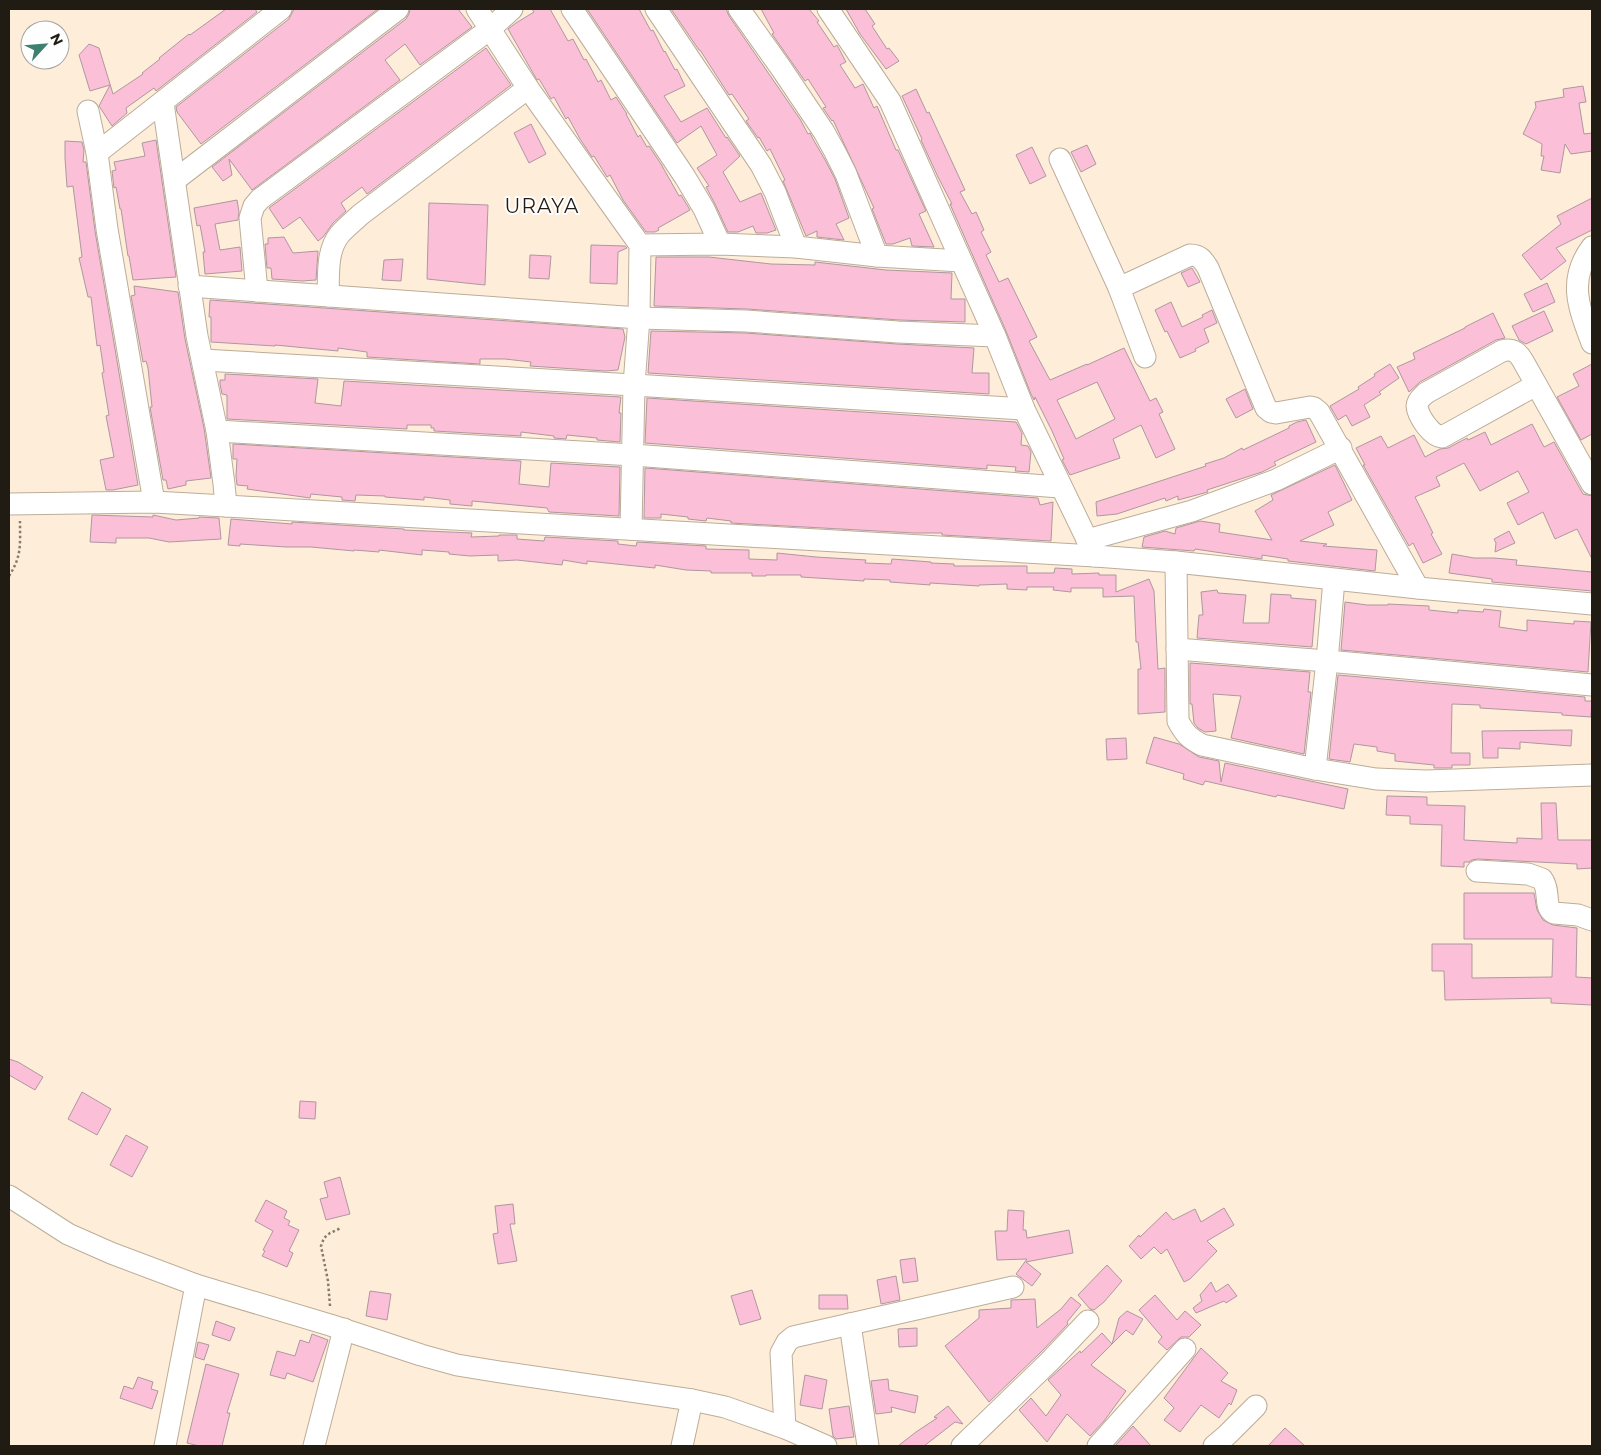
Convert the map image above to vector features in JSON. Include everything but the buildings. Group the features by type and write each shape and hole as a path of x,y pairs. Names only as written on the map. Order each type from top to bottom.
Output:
{"street":[{"path":"98,153 281,9"},
{"path":"175,180 398,9"},
{"path":"477,9 528,88 640,245 639,318 634,385 631,529"},
{"path":"257,291 250,218 254,206 260,199 490,29 512,9"},
{"path":"572,9 685,178 704,209 720,244"},
{"path":"656,9 761,165 775,192 796,247"},
{"path":"738,9 781,68 836,152 877,256"},
{"path":"828,9 890,101 995,336 1024,409 1091,548"},
{"path":"328,296 329,261 332,249 339,235 360,215 528,88"},
{"path":"163,103 197,336 217,431 226,506"},
{"path":"88,111 98,153 107,229 154,502"},
{"path":"1060,159 1119,288 1145,357"},
{"path":"640,245 720,244 796,247 877,256 961,261"},
{"path":"1592,247 1586,255 1578,276 1577,293 1582,315 1592,343"},
{"path":"1119,288 1190,255 1199,257 1208,268 1266,408 1271,412 1276,412 1304,407 1314,408 1319,412 1341,448 1418,588"},
{"path":"189,286 639,318 746,321 898,332 995,336"},
{"path":"1536,385 1442,437 1437,437 1430,431 1422,419 1417,406 1426,393 1502,351 1508,349 1518,353 1592,484"},
{"path":"203,360 1024,409"},
{"path":"217,431 633,455 1060,487"},
{"path":"1091,548 1276,480 1341,448"},
{"path":"14,504 154,502 631,529 1091,548 1176,562 1334,580 1592,604"},
{"path":"1176,562 1178,721 1190,739 1202,745 1315,769 1376,779 1426,781 1592,775"},
{"path":"1315,769 1334,580"},
{"path":"1177,649 1592,685"},
{"path":"1477,871 1528,874 1542,879 1548,890 1548,907 1550,911 1578,915 1592,920"},
{"path":"9,1196 68,1234 111,1253 196,1285 457,1365 692,1400 725,1407 785,1428 826,1446"},
{"path":"165,1446 196,1285"},
{"path":"785,1428 781,1353 787,1342 793,1337 1013,1287"},
{"path":"962,1446 1049,1362 1088,1321"},
{"path":"850,1324 868,1446"},
{"path":"314,1446 337,1327"},
{"path":"1098,1446 1185,1349"},
{"path":"682,1446 692,1400"},
{"path":"1214,1446 1256,1406"}],"path":[{"path":"9,576 16,565 20,551 14,504"},
{"path":"337,1327 321,1246 324,1238 341,1228"}],"district":[{"name":"URAYA","path":"542,206"}]}
